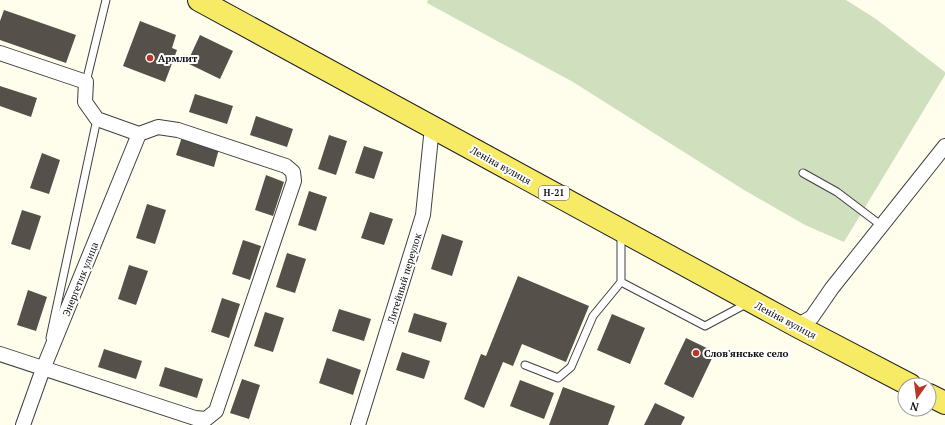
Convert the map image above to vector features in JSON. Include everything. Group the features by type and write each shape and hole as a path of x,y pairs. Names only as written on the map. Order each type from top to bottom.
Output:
{"main road":[{"name":"Леніна вулиця","path":"199,0 797,326 897,378"}],"street":[{"path":"0,53 86,82 85,102 97,119 139,134 158,127 178,130 286,166 293,172 294,181 216,411 206,419 195,418 0,354"},
{"name":"Литейный переулок","path":"358,425 423,215 432,127"},
{"name":"Энергетик улица","path":"23,425 43,369 139,134"},
{"path":"797,326 812,317 832,288 945,146"}],"lane":[{"path":"86,82 106,0"},
{"path":"43,369 97,119"},
{"path":"803,173 837,192 882,226"},
{"path":"525,365 558,378 571,367 593,316 621,282 621,230"},
{"path":"621,282 705,326 751,301"}],"green space":[{"path":"428,0 846,0 876,19 945,72 945,75 844,242 805,225 744,190 573,82 427,3"}],"building":[{"path":"4,10 76,35 66,63 0,40 0,21"},
{"name":"Армлит","path":"140,21 176,35 172,48 177,50 165,82 123,66"},
{"path":"200,35 233,51 220,79 187,63"},
{"path":"0,86 37,98 31,117 0,106"},
{"path":"195,94 233,106 227,124 189,112"},
{"path":"256,116 293,129 287,147 250,135"},
{"path":"329,135 347,141 336,175 318,169"},
{"path":"182,137 219,149 214,167 176,155"},
{"path":"364,146 383,152 374,179 355,173"},
{"path":"42,153 60,160 49,194 30,188"},
{"path":"266,175 284,182 273,216 255,210"},
{"path":"309,191 327,197 316,231 298,225"},
{"path":"147,204 166,210 155,244 136,238"},
{"path":"22,210 41,216 30,250 11,244"},
{"path":"370,212 393,219 384,245 361,238"},
{"path":"442,234 463,241 452,276 431,269"},
{"path":"243,240 261,246 250,280 232,274"},
{"path":"287,253 306,259 295,293 276,287"},
{"path":"129,265 148,271 136,305 118,299"},
{"path":"518,276 589,306 566,362 522,344 513,366 503,362 484,408 464,399 481,354 486,356"},
{"path":"28,290 47,297 36,331 17,325"},
{"path":"222,298 240,304 229,338 211,332"},
{"path":"339,309 371,319 364,341 332,331"},
{"path":"265,312 284,318 273,352 254,346"},
{"path":"414,313 447,323 441,342 408,332"},
{"path":"612,314 645,328 630,364 597,350"},
{"path":"686,338 715,352 693,398 664,384"},
{"path":"104,349 142,361 136,379 98,367"},
{"path":"402,352 430,361 424,379 396,370"},
{"path":"327,358 361,370 353,395 319,383"},
{"path":"165,367 203,379 197,398 159,386"},
{"path":"242,379 260,385 249,419 230,413"},
{"path":"520,380 554,393 544,419 510,406"},
{"path":"563,387 615,406 608,425 549,425"},
{"path":"655,403 685,417 681,425 644,425"}],"place":[{"name":"Армлит","path":"150,58"},
{"name":"Слов'янське село","path":"696,353"}]}
